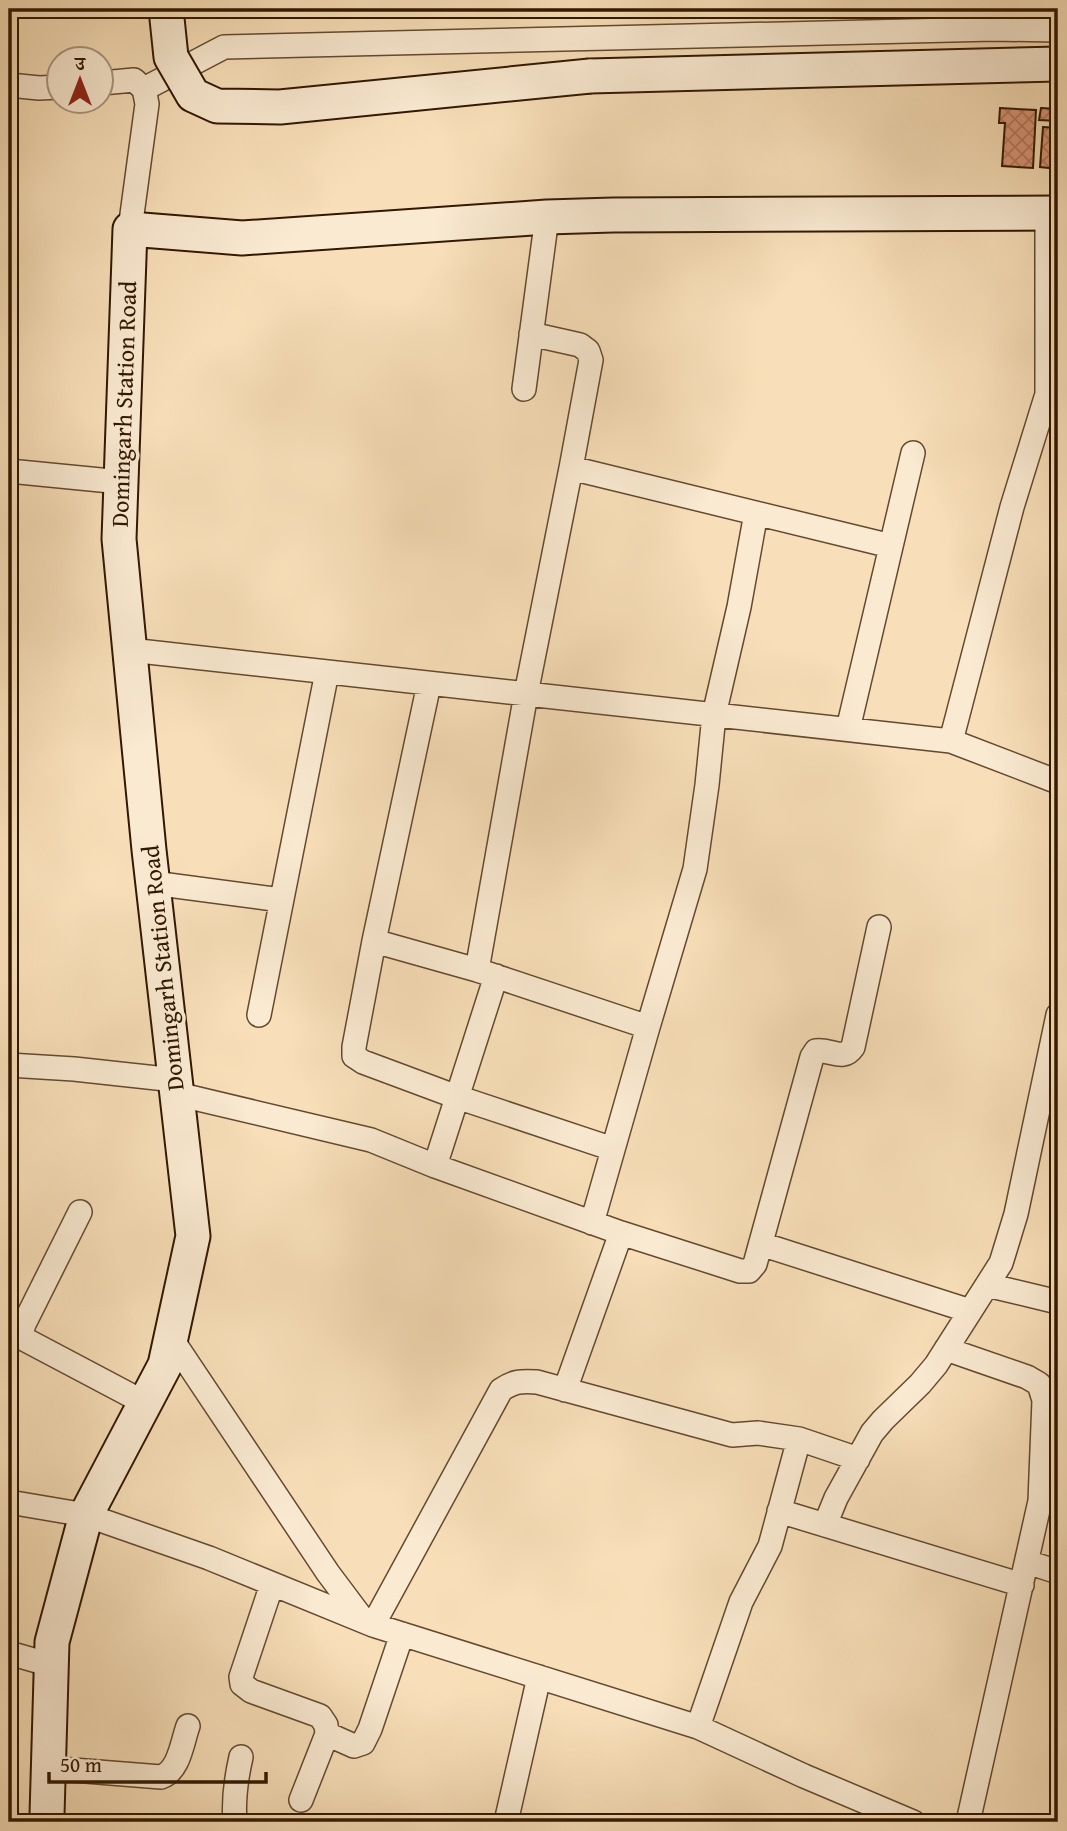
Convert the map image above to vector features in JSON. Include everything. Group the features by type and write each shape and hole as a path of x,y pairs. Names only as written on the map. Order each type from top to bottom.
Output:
{"street":[{"path":"166,9 171,57 193,95 217,106 280,107 590,76 1058,64"},
{"path":"116,82 134,80 144,89 224,47 994,29 1058,30"},
{"path":"9,85 46,88"},
{"name":"Domingarh Station Road","path":"48,1822 52,1642 86,1515 165,1365 193,1236 153,883 119,538 130,229 147,104 144,89"},
{"path":"130,229 242,238 547,217 1053,213 1047,394 1012,507 951,741"},
{"path":"524,389 547,217"},
{"path":"435,1166 457,1097 487,973 526,694 591,360 588,351 580,345 531,334"},
{"path":"848,729 912,453"},
{"path":"571,468 891,546"},
{"path":"9,471 121,482"},
{"path":"592,1223 695,869 708,785 714,715 739,607 756,513"},
{"path":"130,650 951,741 1058,782"},
{"path":"259,1015 327,672"},
{"path":"429,684 374,941 354,1047 355,1056 363,1062 457,1097 613,1149"},
{"path":"153,883 281,900"},
{"path":"9,1065 74,1069 176,1087 362,1137 592,1223 740,1272 749,1270 755,1264 812,1057 816,1051 825,1050 841,1056 849,1054 853,1047 879,927"},
{"path":"374,941 487,973 648,1027"},
{"path":"825,1525 836,1498 872,1433 936,1364 1001,1263 1016,1214 1058,1015"},
{"path":"80,1212 24,1324 24,1339 145,1403"},
{"path":"565,1390 621,1233"},
{"path":"761,1244 971,1311"},
{"path":"987,1286 1058,1302"},
{"path":"171,1338 328,1573 369,1623"},
{"path":"946,1349 1027,1377 1039,1384 1051,1421 1040,1501 968,1822"},
{"path":"369,1623 501,1390 510,1384 520,1381 537,1382 732,1435 758,1433 799,1439 858,1460"},
{"path":"698,1727 741,1602 770,1546 799,1439"},
{"path":"9,1502 86,1515 209,1558 369,1623 698,1727 906,1821"},
{"path":"779,1511 1021,1585"},
{"path":"1027,1562 1058,1572"},
{"path":"272,1584 241,1677 242,1684 251,1691 320,1716 326,1725 327,1734 301,1800"},
{"path":"327,1734 355,1746 363,1743 402,1634"},
{"path":"9,1653 51,1665"},
{"path":"506,1822 539,1677"},
{"path":"48,1768 161,1777 169,1774 175,1765 188,1726"},
{"path":"235,1822 235,1782 241,1757"}],"building":[{"path":"1000,108 1036,110 1033,168 1002,166 1005,123 999,123"},
{"path":"1041,108 1058,109 1058,121 1039,120"},
{"path":"1043,127 1058,128 1058,169 1040,167"}],"railway":[{"path":"203,9 216,9"}]}
